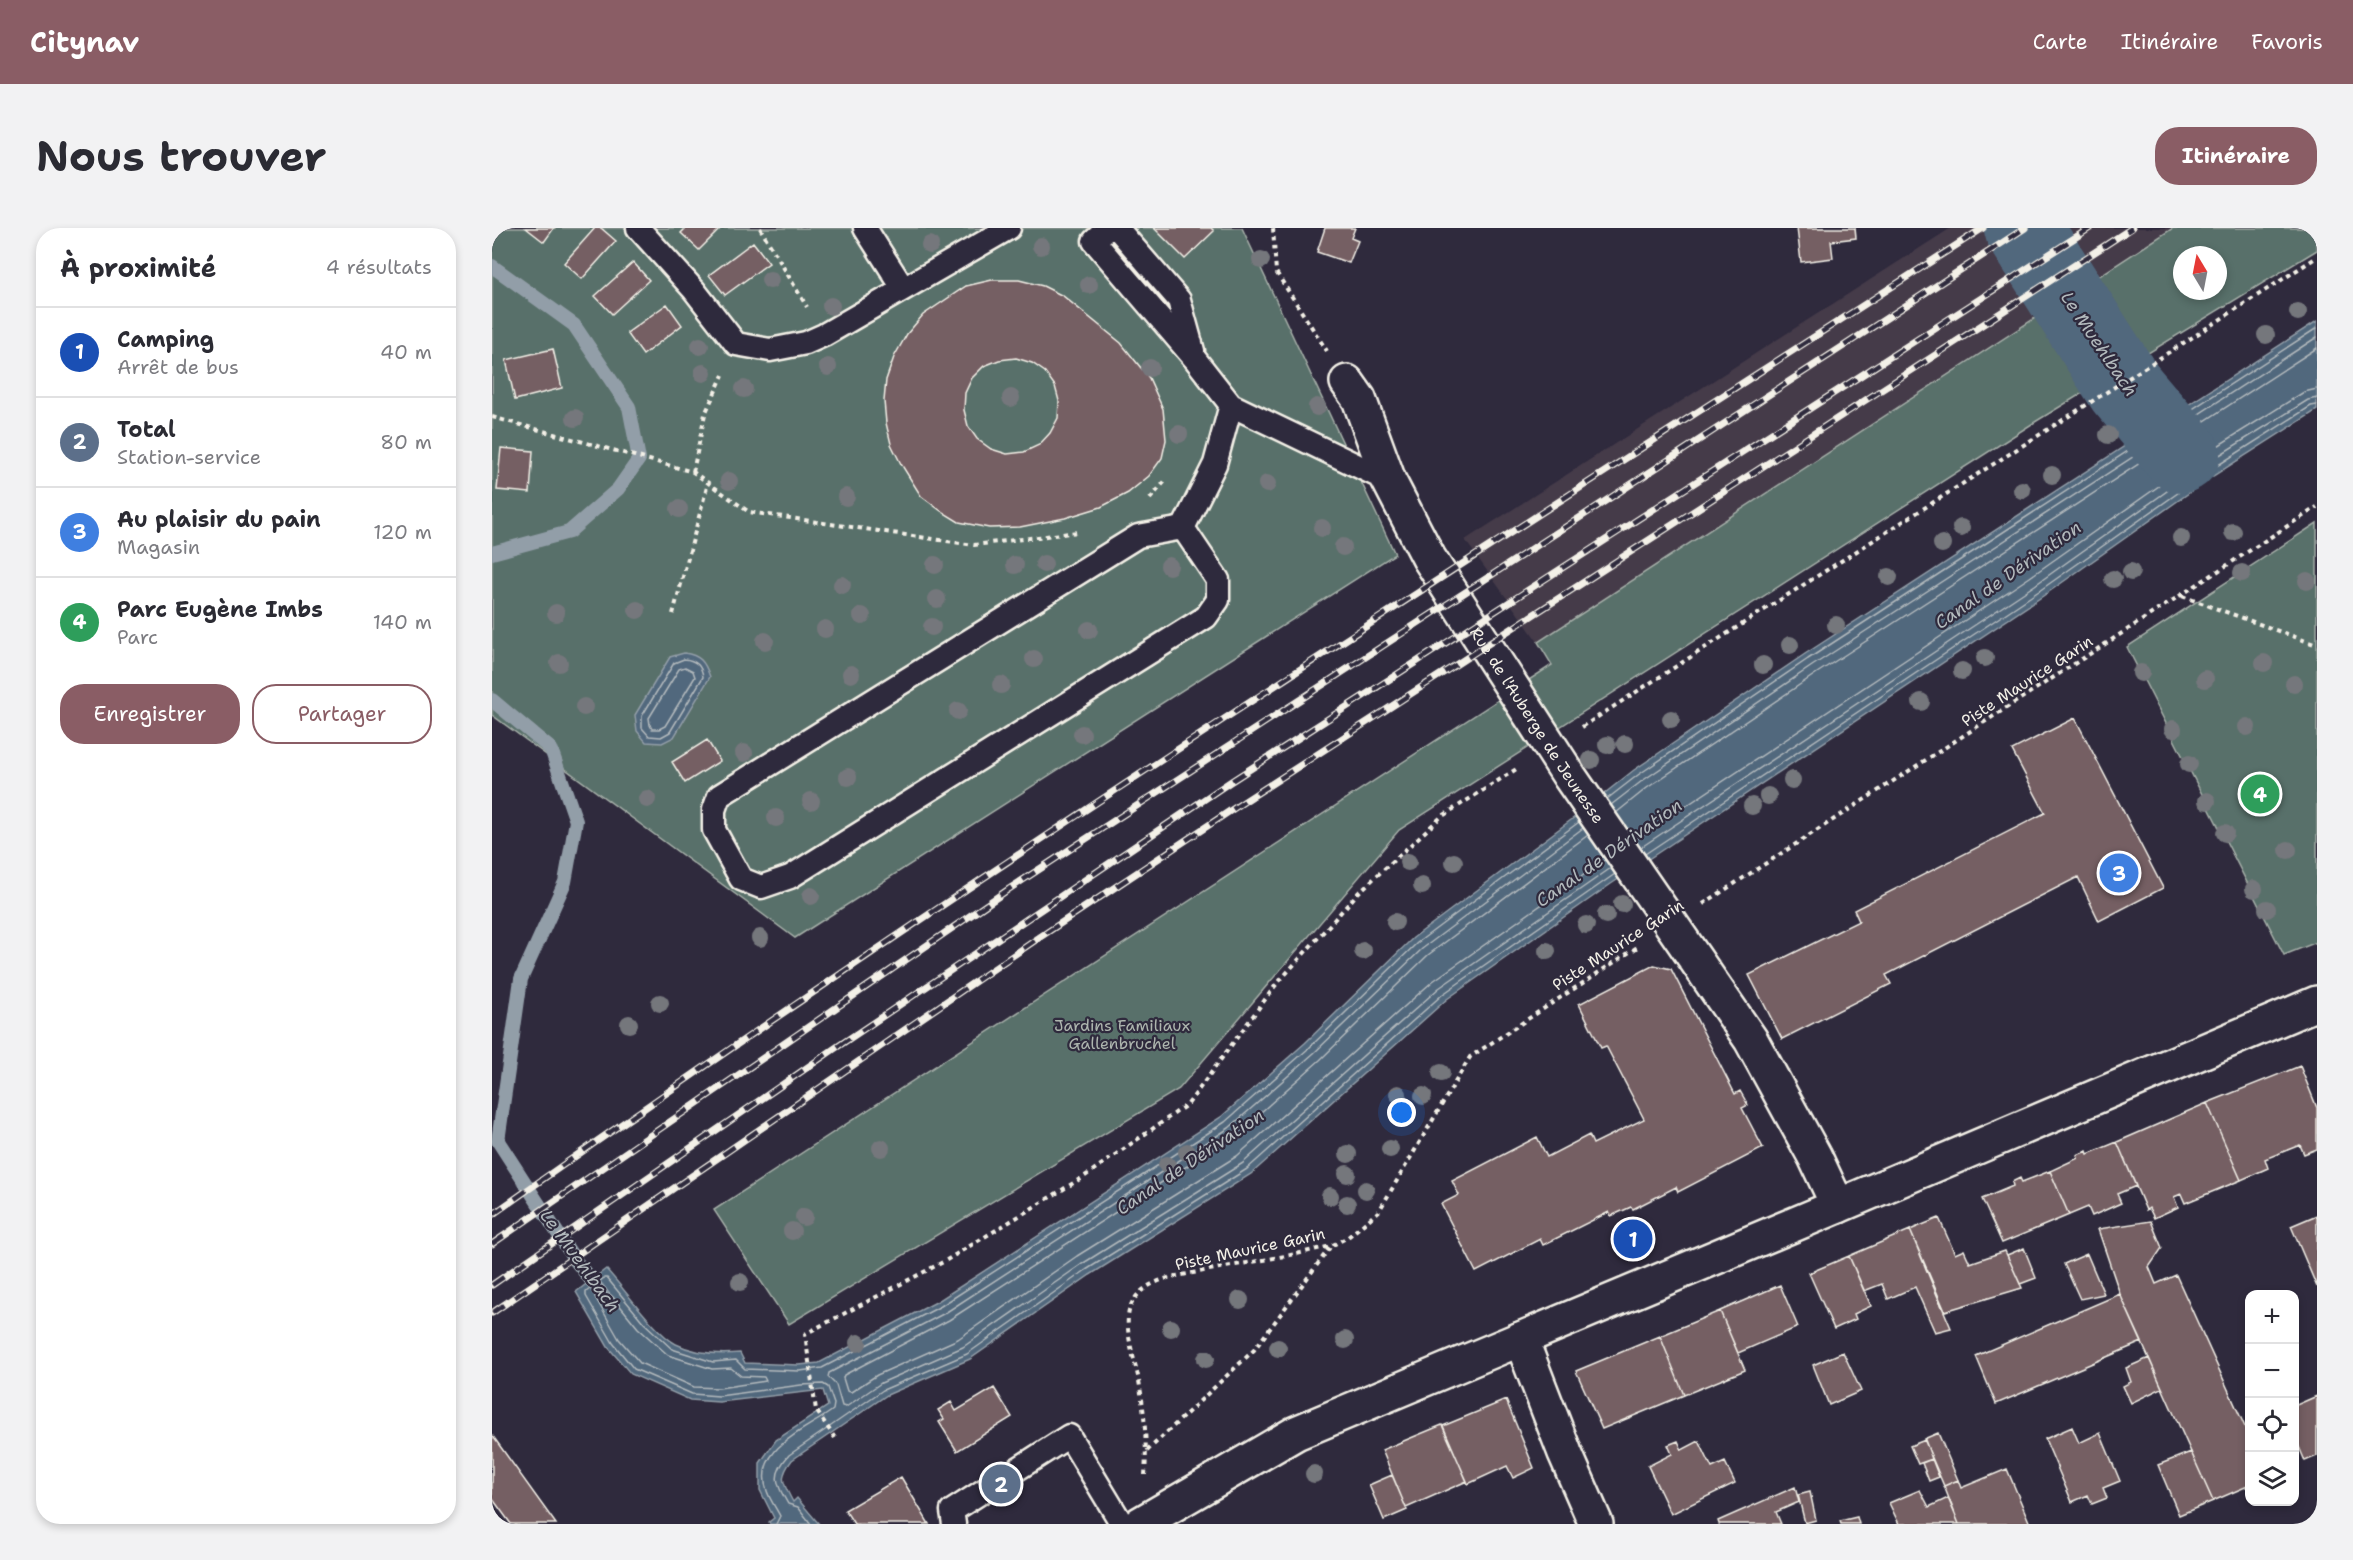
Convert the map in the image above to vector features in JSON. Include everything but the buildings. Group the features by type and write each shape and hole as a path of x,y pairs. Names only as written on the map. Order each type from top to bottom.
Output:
{"main road":[{"name":"Rue de l'Auberge de Jeunesse","path":"1347,382 1359,399 1389,481 1429,558 1570,777 1751,1040 1815,1157 1838,1206"},
{"path":"1140,1524 1296,1433 2317,1003"},
{"path":"1521,1339 1565,1454 1596,1524"}],"lane":[{"path":"638,228 694,290 736,344 770,350 806,343 824,334 1009,228"},
{"path":"865,228 903,288"},
{"path":"1107,229 1094,241 1195,359 1231,405 1389,481"},
{"path":"1183,528 1215,464 1231,405"},
{"path":"1183,528 1218,580 1218,600 1206,617 790,877 761,887 741,879 714,830 714,810 719,796 1138,536 1183,528"},
{"path":"954,1524 952,1510 1069,1436 1122,1524"}],"path":[{"path":"760,228 824,334"},
{"path":"1272,228 1276,272 1347,382"},
{"path":"835,1438 816,1410 805,1334 945,1261 1085,1176 1188,1104 1275,986 1359,893 1441,817 1830,567 2103,396 2317,257"},
{"path":"693,472 705,414 736,344"},
{"path":"492,417 693,472 749,512 974,545 1088,530"},
{"path":"1149,500 1185,459 1215,464"},
{"path":"673,614 708,483"},
{"name":"Piste Maurice Garin","path":"1144,1480 1146,1452 1140,1388 1127,1319 1131,1306 1140,1293 1152,1283 1171,1277 1331,1246 1348,1237 1379,1211 1470,1057 1671,924 2317,507"},
{"path":"2181,596 2317,645"},
{"path":"1146,1452 1254,1350 1331,1246"}],"shaded area":[{"path":"1951,228 2173,228 1538,642 1465,540"}],"green space":[{"path":"492,228 1242,228 1395,554 795,938 492,715"},
{"name":"Jardins Familiaux Gallenbruchel","path":"2173,228 2317,228 2317,250 2035,422 1399,830 1179,1089 789,1324 714,1210 1552,665 1538,642"},
{"path":"2317,523 2317,942 2284,955 2127,647"}],"water":[{"name":"Canal de Dérivation","path":"2317,321 2317,410 2213,476 2043,596 1611,884 1447,999 1251,1174 1090,1275 970,1359 887,1395 792,1460 785,1471 785,1485 793,1502 797,1498 819,1524 770,1524 769,1522 774,1518 760,1490 760,1463 776,1440 828,1406 823,1390 719,1402 690,1400 631,1374 608,1347 576,1292 606,1269 659,1331 676,1344 707,1353 740,1353 745,1363 799,1365 819,1363 938,1301 1221,1117 1305,1043 1413,938 1634,770 1805,654"},
{"path":"684,653 694,655 701,660 710,677 674,737 662,743 646,742 637,731 635,715 670,657"}],"waterway":[{"name":"Le Muehlbach","path":"2023,228 2125,388 2181,454"},
{"name":"Le Muehlbach","path":"492,266 574,325 629,407 639,459 618,489 569,532 492,553"},
{"name":"Le Muehlbach","path":"492,700 551,749 576,821 565,882 521,979 498,1141 575,1260 602,1294"}],"railway":[{"path":"492,1215 675,1087 1046,836 1420,591 1983,228"},
{"path":"492,1244 1009,889 2025,228"},
{"path":"492,1285 834,1049 1230,782 2090,228"},
{"path":"492,1313 1040,937 1245,801 2132,228"}],"place":[{"name":"Parc Eugène Imbs","path":"2260,794"},
{"name":"Au plaisir du pain","path":"2119,873"},
{"name":"Camping","path":"1633,1239"},
{"name":"Total","path":"1001,1484"}]}
